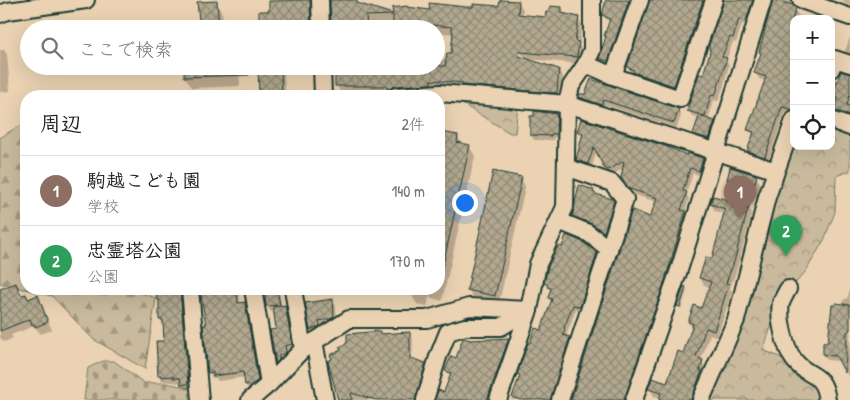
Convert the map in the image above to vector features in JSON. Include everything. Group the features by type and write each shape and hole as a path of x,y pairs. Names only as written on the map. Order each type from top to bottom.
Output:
{"street":[{"path":"0,14 8,11 86,0"},
{"path":"320,0 321,20"},
{"path":"498,400 529,310 538,264 565,208 567,104 571,86 586,64 592,50 591,0"},
{"path":"613,76 640,0"},
{"path":"586,64 613,76 680,98 714,0"},
{"path":"634,400 680,266 763,0"},
{"path":"800,0 821,4 850,17"},
{"path":"835,60 850,64"},
{"path":"322,75 323,90"},
{"path":"445,93 567,104 770,169"},
{"path":"835,121 850,127"},
{"path":"701,400 736,320 767,197 790,131"},
{"path":"560,400 625,199 612,183 566,167"},
{"path":"559,221 588,233 609,249"},
{"path":"788,289 782,302 780,316 786,344 794,360 820,379 826,389 827,400"},
{"path":"191,295 200,400"},
{"path":"253,295 269,384"},
{"path":"295,295 325,400"},
{"path":"253,399 309,345 349,318 427,319 469,307 529,310"},
{"path":"425,400 448,332 465,327 501,327 529,310"}],"green space":[{"path":"459,102 518,105 515,133 510,133"},
{"path":"20,126 20,288 0,283 0,138"},
{"path":"835,126 850,132 850,171 836,176 835,212 824,240 806,271 793,286 774,319 763,350 787,360 815,381 821,400 707,400 790,143 790,150 835,150"},
{"path":"48,295 147,295 156,298 145,369 93,339 52,296"},
{"path":"103,361 114,361 144,383 166,383 190,388 192,400 84,400 88,368"}],"building":[{"path":"310,0 311,20 259,20 259,11 269,11 269,1"},
{"path":"330,0 357,0 357,3 393,14 392,8 407,6 430,10 429,3 473,7 473,4 499,6 500,0 519,1 518,14 545,17 546,12 549,12 550,6 562,7 562,13 579,17 575,41 579,42 577,57 520,52 519,56 559,69 557,92 553,93 463,85 463,83 431,80 431,84 395,86 390,89 387,89 387,86 335,86 335,75 445,75 447,53 451,53 453,32 452,27 445,26 445,20 393,20 393,15 366,16 366,20 331,20"},
{"path":"606,0 629,0 608,61 599,58 610,19 602,15"},
{"path":"650,0 703,0 674,86 633,72 634,70 627,67"},
{"path":"724,0 753,0 746,21 739,19 733,38 730,37 722,57 727,58 720,81 715,96 711,95 705,116 687,111 699,74 703,75 710,52 709,45"},
{"path":"773,0 793,5 796,8 794,15 790,15 790,109 782,107 765,157 747,151 754,132 747,130 766,77 754,73 761,53 759,52"},
{"path":"217,1 218,20 199,20 197,2"},
{"path":"841,71 850,74 850,94 847,105 850,106 850,116 835,110 838,98 835,97 835,87"},
{"path":"184,75 249,75 184,77"},
{"path":"258,75 281,75 282,90 259,90"},
{"path":"591,79 679,109 674,123 603,100 602,105 579,97 579,94 585,94"},
{"path":"534,111 557,114 556,134 551,134 551,136 530,135 530,116 534,116"},
{"path":"699,116 715,121 709,139 693,134"},
{"path":"581,119 687,155 687,153 703,158 699,171 690,168 683,191 687,192 681,210 686,211 665,280 624,400 571,400 632,210 650,217 657,198 630,189 621,178 624,161 608,170 604,168 594,147 588,164 576,160 583,133 577,132"},
{"path":"445,133 458,135 457,142 470,145 445,256"},
{"path":"730,167 757,175 753,189 727,180"},
{"path":"493,171 522,177 495,296 467,290"},
{"path":"579,185 594,190 593,192 596,194 614,201 604,232 592,224 572,216"},
{"path":"713,196 749,205 734,262 726,283 729,284 714,331 706,328 696,357 703,360 700,370 702,370 691,400 659,400 661,393 648,389 652,378 667,383 678,351 683,353 693,324 688,322 694,305 701,308 711,282 699,278 706,257 712,258 725,209 710,204"},
{"path":"566,235 583,242 597,253 580,307 573,305 564,328 563,335 570,337 550,400 520,400 512,397 520,375 517,374 535,328 541,330 552,299 548,298 551,288 547,287 548,285 544,283 548,267 558,246 562,247"},
{"path":"16,283 20,295 26,295 28,299 38,295 48,322 35,327 30,319 0,331 0,289"},
{"path":"684,286 686,287 680,307 677,306"},
{"path":"157,295 181,295 188,384 181,385 180,378 173,378 173,376 158,376 156,341 164,341 163,320 159,320 159,300"},
{"path":"201,295 237,295 238,303 245,302 258,380 253,384 245,385 243,372 213,376 213,372 208,373 203,325 206,325"},
{"path":"265,295 278,295 280,305 266,306"},
{"path":"333,299 334,317 319,321 320,326 310,330 305,303"},
{"path":"836,303 850,305 850,330 847,332 845,373 836,356 823,355 823,342 828,342 832,305"},
{"path":"285,305 292,344 285,346 286,352 279,355 279,360 276,363 270,330 276,329 273,307"},
{"path":"380,331 380,334 410,332 410,358 426,363 415,400 376,400 351,393 352,400 338,400 328,361 332,359 330,355 341,350 339,347 347,343 347,334"},
{"path":"463,338 471,340 509,338 487,400 435,400 438,390 444,392 451,373 445,371 451,356 456,358"}],"place":[{"name":"駒越こども園","path":"740,217"},
{"name":"忠霊塔公園","path":"786,256"}]}
